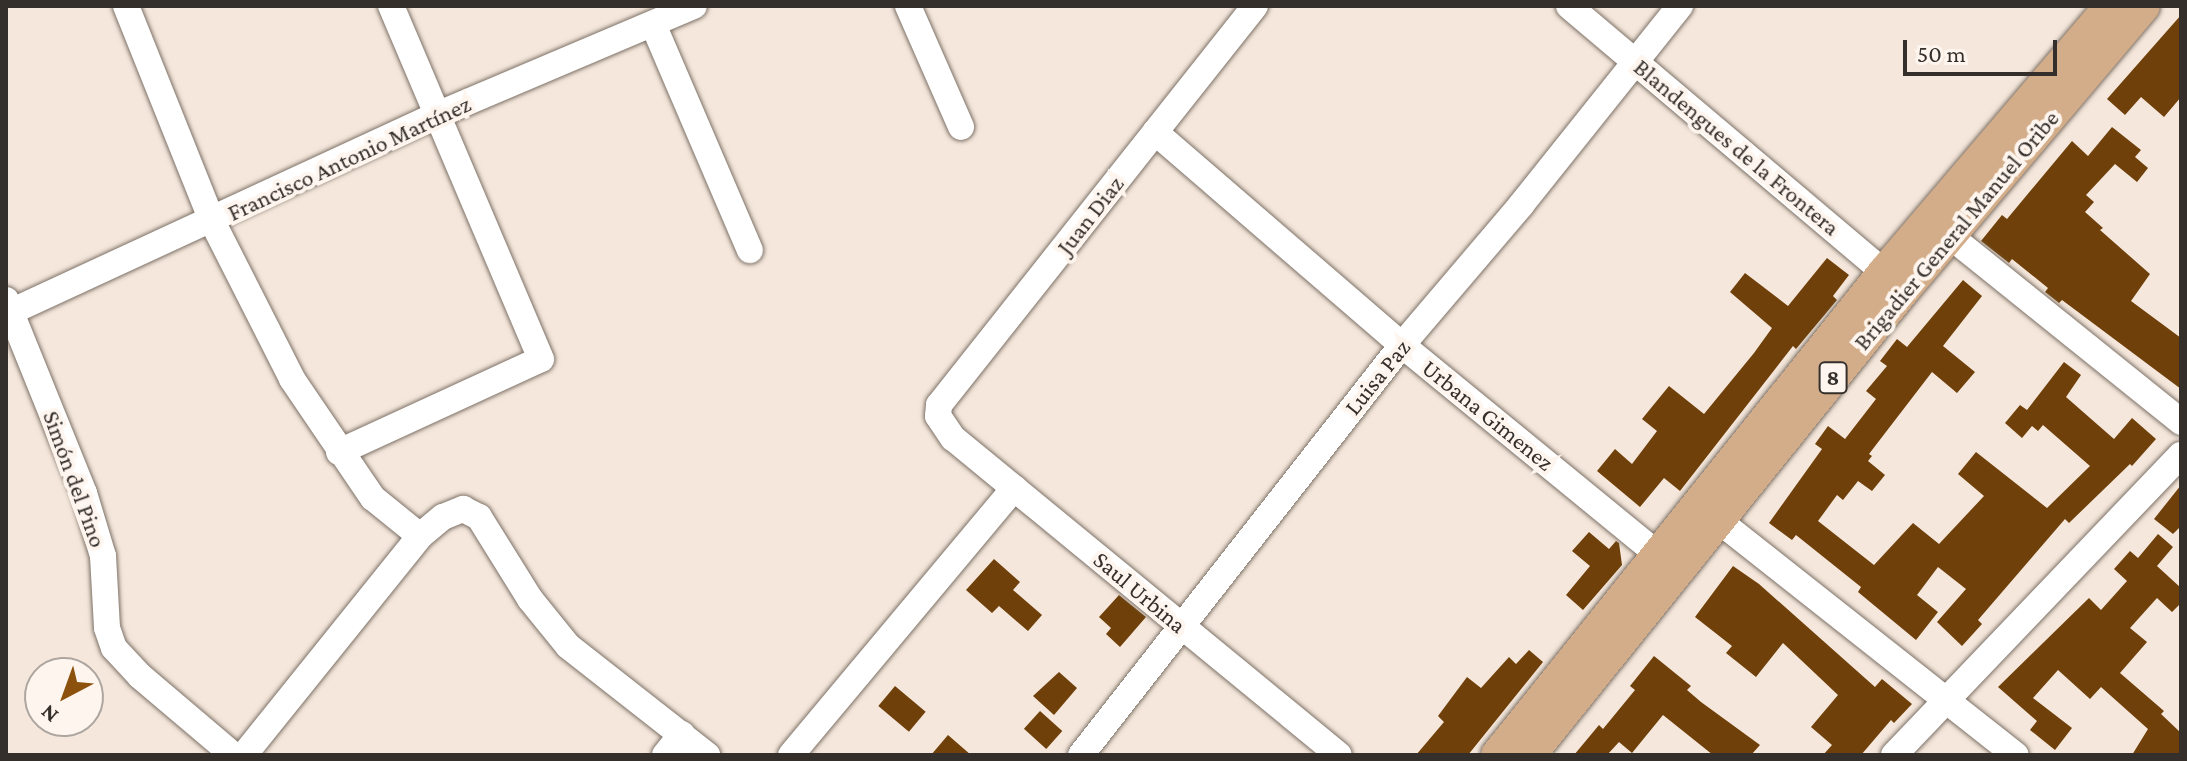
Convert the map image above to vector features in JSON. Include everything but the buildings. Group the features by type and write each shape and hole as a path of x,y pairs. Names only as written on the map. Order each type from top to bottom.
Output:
{"main road":[{"name":"Brigadier General Manuel Oribe","path":"1939,228 2110,6"},
{"name":"Brigadier General Manuel Oribe","path":"1497,755 1667,562 1939,228 2144,6"},
{"name":"Brigadier General Manuel Oribe","path":"1530,755 1667,562"}],"street":[{"path":"126,6 212,221 292,379 373,498 420,536"},
{"path":"339,452 541,359 391,6"},
{"name":"Francisco Antonio Martínez","path":"8,309 212,221 437,115 694,6"},
{"path":"908,6 961,127"},
{"name":"Juan Diaz","path":"942,427 939,405 1255,6"},
{"name":"Blandengues de la Frontera","path":"1569,6 1894,281"},
{"name":"Luisa Paz","path":"1081,755 1402,345 1680,6"},
{"path":"653,24 750,250"},
{"name":"Urbana Gimenez","path":"1155,132 1402,345 1667,562"},
{"path":"1939,228 2181,422"},
{"name":"Simón del Pino","path":"8,309 84,493 103,556 107,628 114,648 140,676 233,755"},
{"name":"Saul Urbina","path":"942,427 1339,755"},
{"path":"1894,755 2181,455"},
{"path":"791,755 1014,488"},
{"path":"244,755 420,536 443,517 463,509 479,517 530,599 568,646 673,745 707,755"},
{"path":"1708,512 2015,755"}]}
